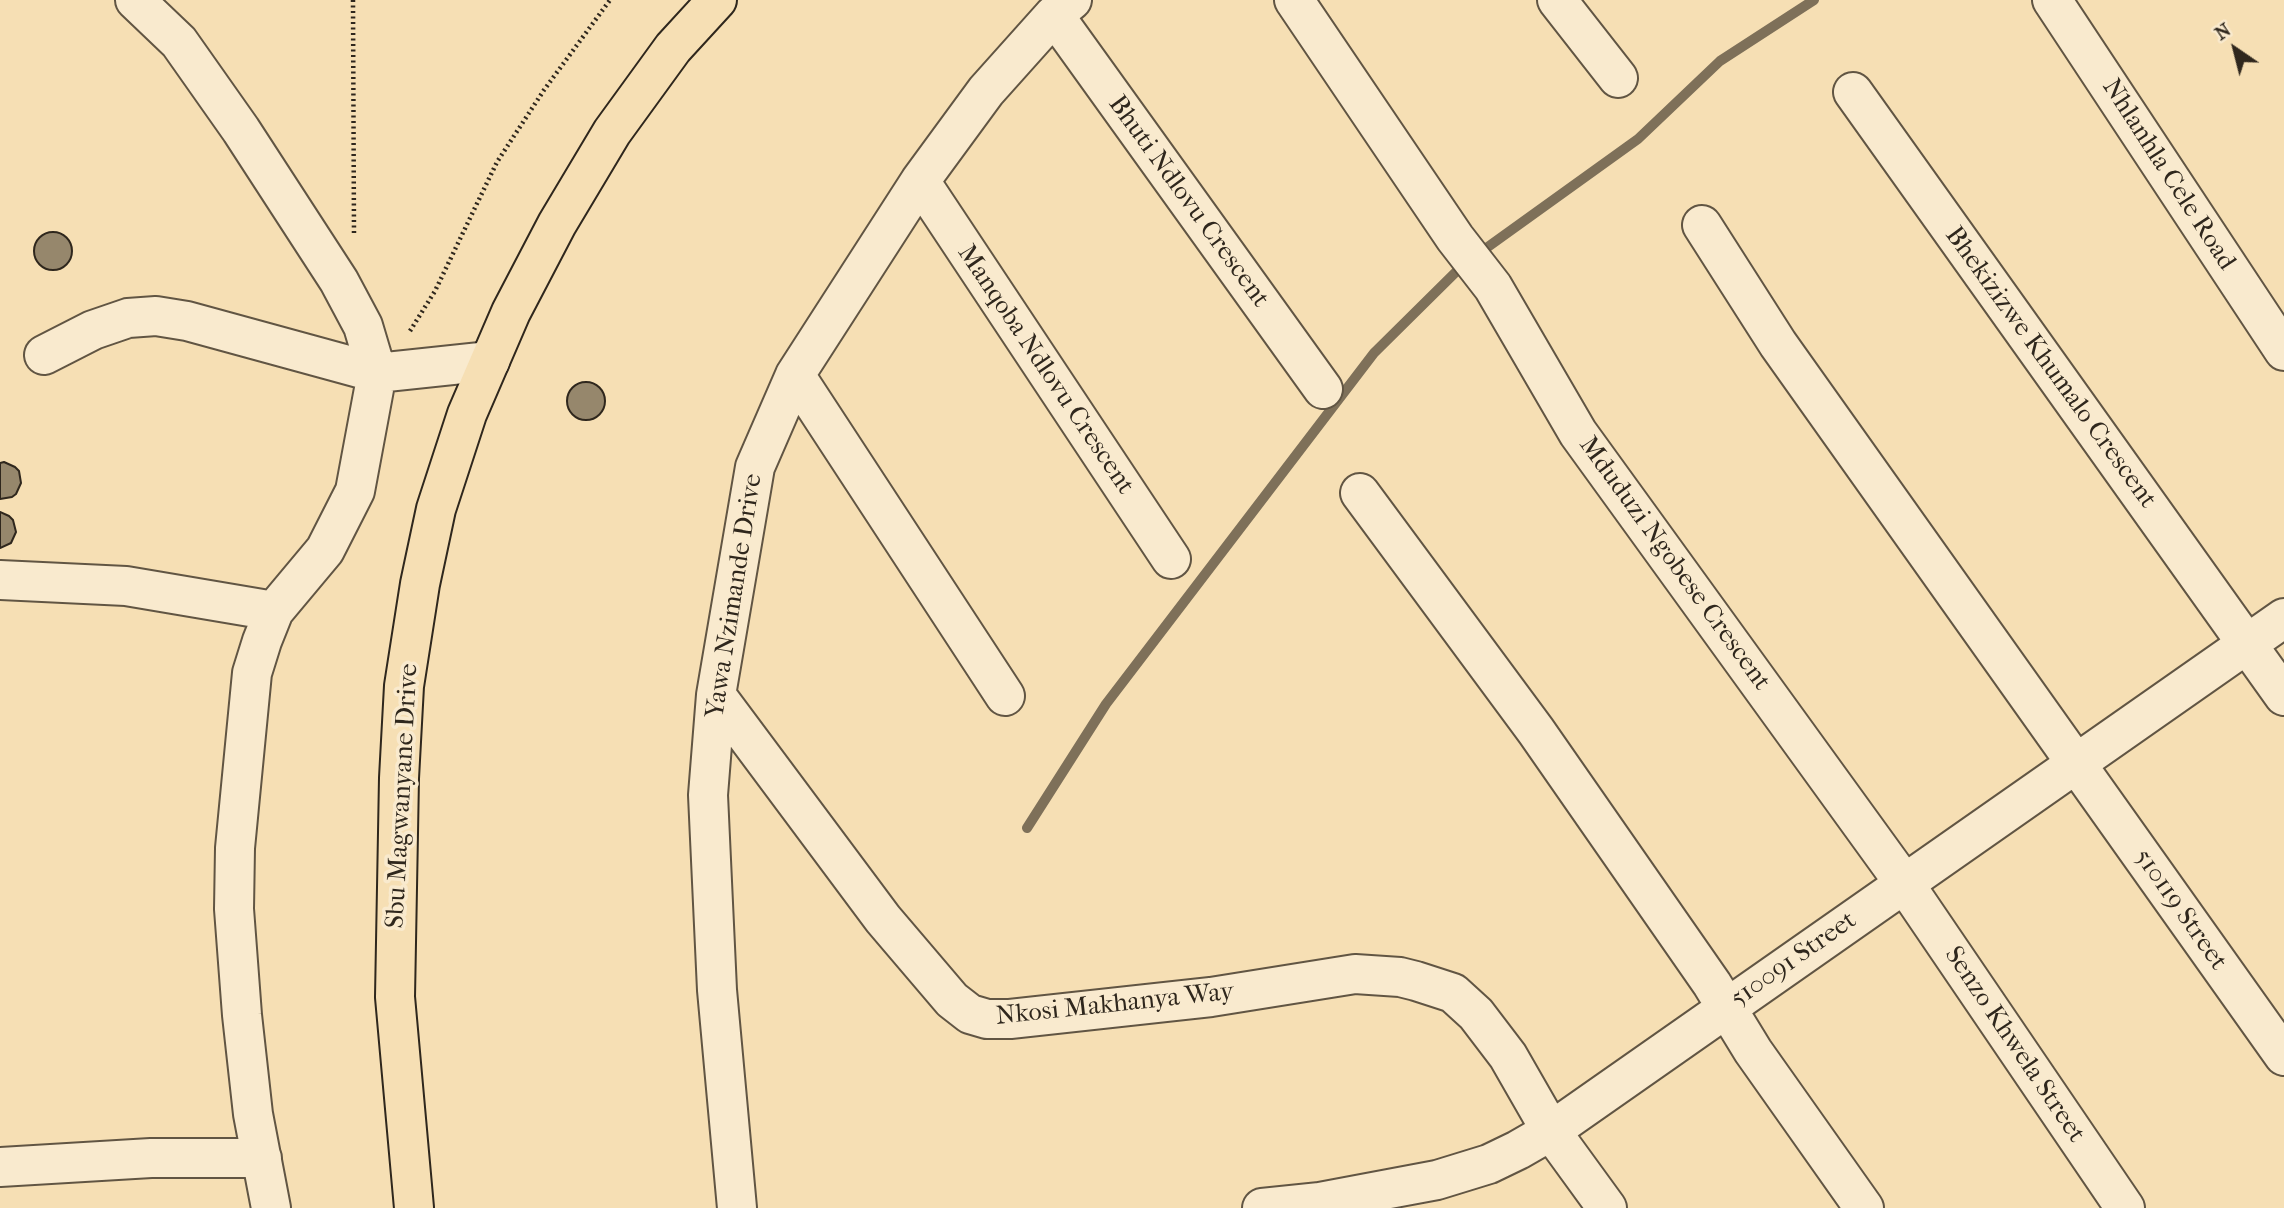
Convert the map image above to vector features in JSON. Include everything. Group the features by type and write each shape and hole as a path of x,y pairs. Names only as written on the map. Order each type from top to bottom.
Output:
{"main road":[{"name":"Sbu Magwanyane Drive","path":"414,1208 395,997 398,820 404,686 420,584 436,509 467,414 511,312 557,225 606,141 673,48 717,0"}],"street":[{"path":"135,0 179,42 241,130 339,281 363,326 377,373 355,491 325,550 274,611 252,673 234,848 234,909 253,1114 271,1208"},
{"name":"Mduduzi Ngobese Crescent","path":"1294,0 1455,238 1493,287 1578,433 1904,883"},
{"path":"1557,0 1618,78"},
{"name":"Nhlanhla Cele Road","path":"2052,0 2284,351"},
{"name":"Yawa Nzimande Drive","path":"737,1208 716,990 708,795 716,695 755,467 795,375 920,181 986,90 1063,7"},
{"name":"Bhuti Ndlovu Crescent","path":"1063,7 1323,388"},
{"name":"Bhekizizwe Khumalo Crescent","path":"1853,92 2284,696"},
{"name":"Manqoba Ndlovu Crescent","path":"920,181 1171,559"},
{"path":"1702,225 1778,344 2077,763"},
{"path":"44,355 105,326 128,318 156,316 187,321 377,373 490,361"},
{"path":"795,375 1005,696"},
{"path":"1360,493 1535,731 1712,984 1753,1051 1864,1208"},
{"path":"0,580 126,586 274,611"},
{"name":"510091 Street","path":"1262,1208 1320,1205 1437,1180 1489,1164 1551,1131 2284,618"},
{"name":"Nkosi Makhanya Way","path":"716,695 883,919 952,1000 970,1014 986,1019 1010,1019 1211,997 1354,974 1400,977 1452,993 1476,1014 1508,1056 1551,1131 1607,1208"},
{"name":"510119 Street","path":"2077,763 2284,1056"},
{"name":"Senzo Khwela Street","path":"1904,883 2125,1208"},
{"path":"0,1167 151,1158 262,1158"}],"path":[{"path":"339,281 354,243 353,0"},
{"path":"377,373 419,320 497,162 544,90 610,0"}],"building":[{"path":"53,232 66,238 72,251 66,264 53,270 40,264 34,251 40,238"},
{"path":"586,382 599,388 605,401 599,414 586,420 573,414 567,401 573,388"},
{"path":"4,462 19,471 21,483 16,494 0,499 0,463"},
{"path":"0,512 13,520 16,532 11,543 0,548"}],"waterway":[{"path":"1478,254 1638,139 1720,61 1814,0"},
{"path":"1027,828 1106,704 1374,353 1466,262"}]}
